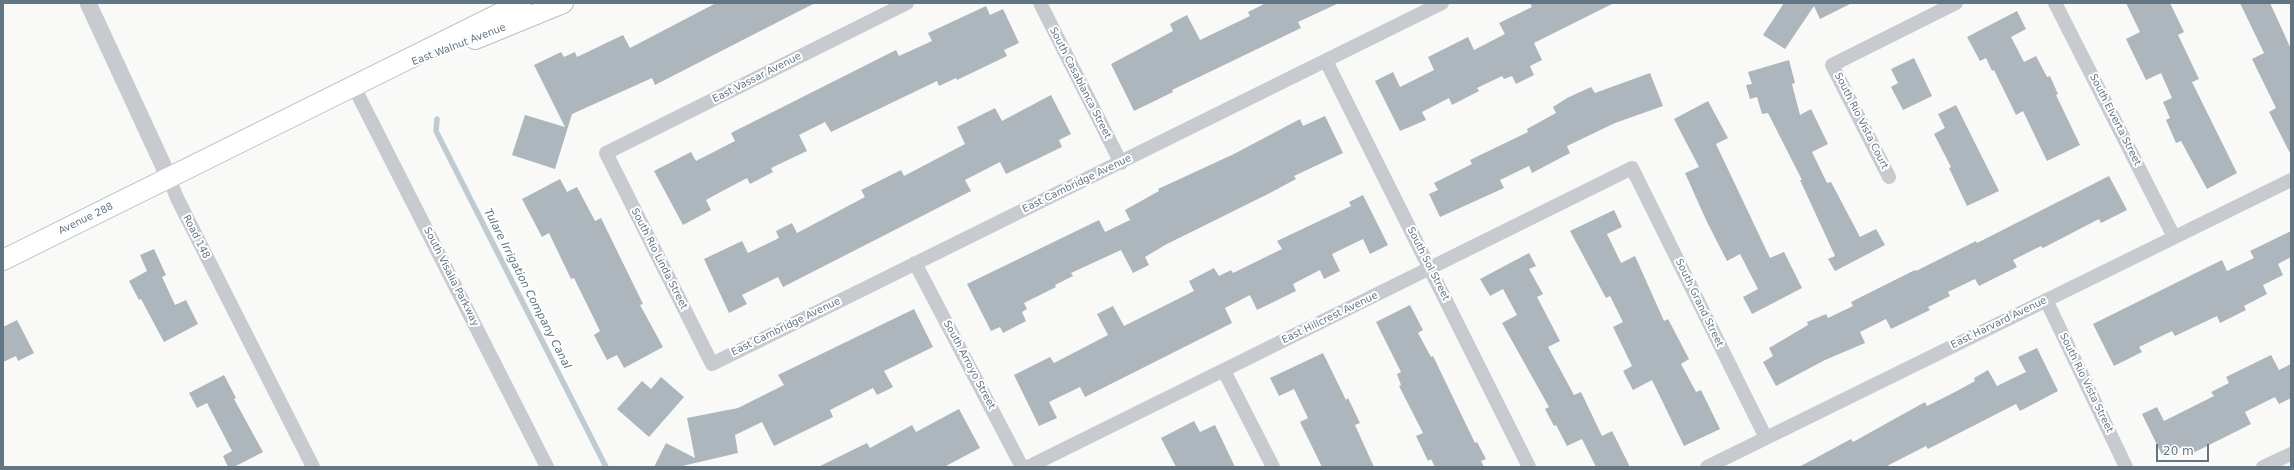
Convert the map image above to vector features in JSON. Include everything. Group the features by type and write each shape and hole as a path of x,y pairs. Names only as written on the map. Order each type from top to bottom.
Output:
{"main road":[{"name":"East Walnut Avenue","path":"169,178 521,3"},
{"name":"East Walnut Avenue","path":"354,86 563,3"},
{"name":"Avenue 288","path":"3,260 169,178"}],"street":[{"name":"Road 148","path":"88,3 177,198 313,467"},
{"name":"East Vassar Avenue","path":"606,153 906,3"},
{"name":"South Casablanca Street","path":"1040,3 1121,163"},
{"name":"East Cambridge Avenue","path":"712,364 1442,3"},
{"name":"South Rio Vista Court","path":"1889,177 1832,65 1956,3"},
{"name":"South Elverta Street","path":"2055,3 2174,237"},
{"name":"South Sol Street","path":"1326,61 1529,467"},
{"name":"South Visalia Parkway","path":"354,86 547,467"},
{"name":"South Rio Linda Street","path":"606,153 712,364"},
{"name":"East Hillcrest Avenue","path":"1028,467 1632,168"},
{"name":"South Grand Street","path":"1632,168 1766,438"},
{"name":"East Harvard Avenue","path":"1707,467 2291,180"},
{"name":"South Arroyo Street","path":"915,263 1022,467"},
{"name":"South Rio Vista Street","path":"2046,300 2126,467"},
{"path":"1224,371 1273,467"},
{"path":"2262,467 2291,454"}],"building":[{"path":"716,3 815,3 655,85 652,78 572,114 555,169 512,155 525,115 565,127 534,65 561,52 564,57 575,52 577,57 623,35 630,48"},
{"path":"1266,3 1339,3 1298,22 1301,28 1172,90 1173,92 1134,111 1111,64 1173,31 1170,24 1187,15 1200,40 1250,16 1248,12"},
{"path":"1530,3 1614,3 1534,43 1542,60 1530,66 1534,75 1516,84 1512,76 1504,79 1502,76 1477,88 1479,91 1452,105 1449,98 1422,112 1426,120 1400,131 1375,81 1393,72 1400,87 1434,70 1428,57 1468,37 1474,50 1505,34 1499,23 1532,7"},
{"path":"1784,3 1852,3 1820,19 1814,6 1785,49 1763,35"},
{"path":"2126,3 2170,3 2184,32 2178,35 2199,79 2192,82 2237,173 2207,189 2181,141 2176,143 2166,120 2170,118 2163,102 2172,98 2161,73 2146,80 2126,39 2140,32"},
{"path":"2240,3 2270,3 2291,49 2291,155 2269,112 2276,108 2252,59 2264,53"},
{"path":"986,6 990,15 1003,9 1019,43 1004,50 1007,56 957,80 956,78 939,86 937,81 831,132 825,122 799,135 807,151 771,168 773,172 750,184 747,178 706,200 711,210 683,225 654,171 691,152 696,161 735,141 731,133 896,50 899,56 932,41 928,33"},
{"path":"2017,11 2026,29 2011,37 2024,62 2036,56 2047,77 2050,76 2058,94 2056,95 2080,145 2047,161 2023,111 2016,115 1994,70 1992,71 1986,58 1980,61 1967,37"},
{"path":"1914,58 1932,96 1903,110 1891,87 1898,83 1891,69"},
{"path":"1789,60 1795,83 1792,84 1800,115 1811,109 1828,144 1812,152 1827,183 1831,182 1860,237 1876,229 1885,245 1835,271 1828,259 1835,256 1800,180 1802,180 1768,113 1762,114 1757,97 1750,99 1746,85 1752,84 1748,72"},
{"path":"1650,73 1663,106 1615,123 1567,146 1570,153 1532,173 1529,166 1500,180 1504,188 1440,217 1429,194 1438,190 1434,183 1472,164 1470,160 1528,132 1527,129 1556,113 1553,107 1567,98 1591,87 1595,93"},
{"path":"1051,95 1071,134 1059,140 1062,147 1006,174 1000,162 965,180 971,191 783,287 778,277 742,295 747,304 729,313 704,259 742,241 748,253 779,238 776,231 792,223 797,233 865,197 861,190 901,170 904,176 965,144 957,127 995,108 1002,121"},
{"path":"1708,101 1728,138 1716,144 1770,258 1784,252 1802,288 1752,314 1743,297 1758,289 1740,254 1727,261 1707,222 1685,173 1699,167 1674,119"},
{"path":"1956,105 1999,191 1967,206 1949,168 1951,167 1934,134 1945,128 1938,114"},
{"path":"1325,116 1343,153 1294,176 1296,179 1270,193 1165,245 1145,257 1149,265 1133,273 1121,250 1071,273 1073,276 1055,285 1056,287 1024,303 1027,309 1022,312 1026,321 1003,333 1000,327 991,331 967,284 1099,220 1105,232 1130,220 1125,210 1159,191 1158,189 1234,154 1300,119 1303,126"},
{"path":"2109,176 2127,210 2101,223 2099,219 2043,248 2041,246 2013,260 2017,267 1979,286 1975,279 1948,292 1950,296 1928,307 1930,310 1891,329 1886,319 1860,332 1865,343 1825,360 1776,386 1763,362 1773,356 1769,348 1808,325 1807,322 1826,314 1828,318 1853,306 1851,302 1976,241 1977,243"},
{"path":"560,179 567,192 577,187 595,221 601,218 643,304 640,305 663,347 624,368 617,355 607,360 594,335 600,331 574,278 571,279 549,233 542,237 522,199"},
{"path":"1363,195 1388,245 1370,254 1363,239 1332,254 1340,271 1324,279 1320,270 1293,284 1296,291 1257,310 1250,295 1225,308 1232,323 1085,397 1080,387 1049,402 1057,418 1039,426 1014,375 1050,357 1054,363 1108,335 1097,314 1113,306 1124,326 1194,291 1189,281 1214,268 1219,276 1231,270 1233,273 1282,249 1277,241 1351,206 1349,202"},
{"path":"1614,210 1622,227 1607,234 1621,263 1635,256 1664,321 1668,319 1689,359 1681,364 1696,392 1701,390 1720,429 1684,446 1652,380 1633,390 1623,371 1632,366 1613,327 1623,322 1610,296 1606,298 1570,231"},
{"path":"2291,231 2291,257 2278,264 2283,275 2263,285 2267,294 2244,306 2246,310 2220,323 2217,316 2175,336 2172,331 2139,347 2142,352 2114,366 2093,324 2222,260 2227,271 2254,258 2250,251"},
{"path":"154,249 166,275 162,277 175,305 186,300 198,324 164,342 141,299 139,300 129,281 147,271 140,255"},
{"path":"1529,253 1536,266 1529,269 1543,294 1537,297 1560,341 1548,347 1574,395 1581,392 1602,436 1612,431 1630,467 1596,467 1582,439 1567,446 1556,425 1554,426 1545,409 1549,407 1502,323 1517,315 1503,289 1490,296 1480,279"},
{"path":"1410,305 1423,330 1418,333 1431,357 1433,356 1475,443 1477,442 1486,459 1481,461 1484,467 1435,467 1431,459 1428,461 1416,436 1423,433 1399,386 1401,385 1397,374 1401,372 1376,322"},
{"path":"914,309 933,347 884,371 893,387 877,395 873,388 830,410 833,417 774,446 762,422 735,435 738,453 678,467 654,467 666,443 695,458 687,418 738,408 784,385 778,375"},
{"path":"17,320 34,353 18,361 16,356 3,362 3,327"},
{"path":"2037,348 2058,391 2020,411 2016,404 1928,449 1926,446 1885,467 1799,467 1851,439 1853,442 1925,402 1927,406 1957,391 1975,381 1974,378 1988,370 1997,386 2026,372 2018,357"},
{"path":"1323,353 1346,400 1348,398 1360,423 1355,425 1374,467 1322,467 1300,422 1308,418 1294,389 1279,396 1270,378"},
{"path":"2271,355 2279,370 2291,364 2291,398 2279,404 2275,397 2245,412 2251,424 2187,456 2182,447 2163,457 2142,414 2157,407 2164,421 2214,396 2211,392 2229,383 2226,377"},
{"path":"224,375 236,398 234,399 263,452 234,467 228,467 223,456 232,451 207,403 197,408 189,393"},
{"path":"661,377 684,397 649,437 617,409 642,381 651,389"},
{"path":"959,409 980,448 944,467 818,467 867,443 870,448 912,425 916,432"},
{"path":"1194,421 1200,432 1215,425 1235,467 1176,467 1161,438"}],"waterway":[{"name":"Tulare Irrigation Company Canal","path":"437,119 436,131 606,467"}]}
